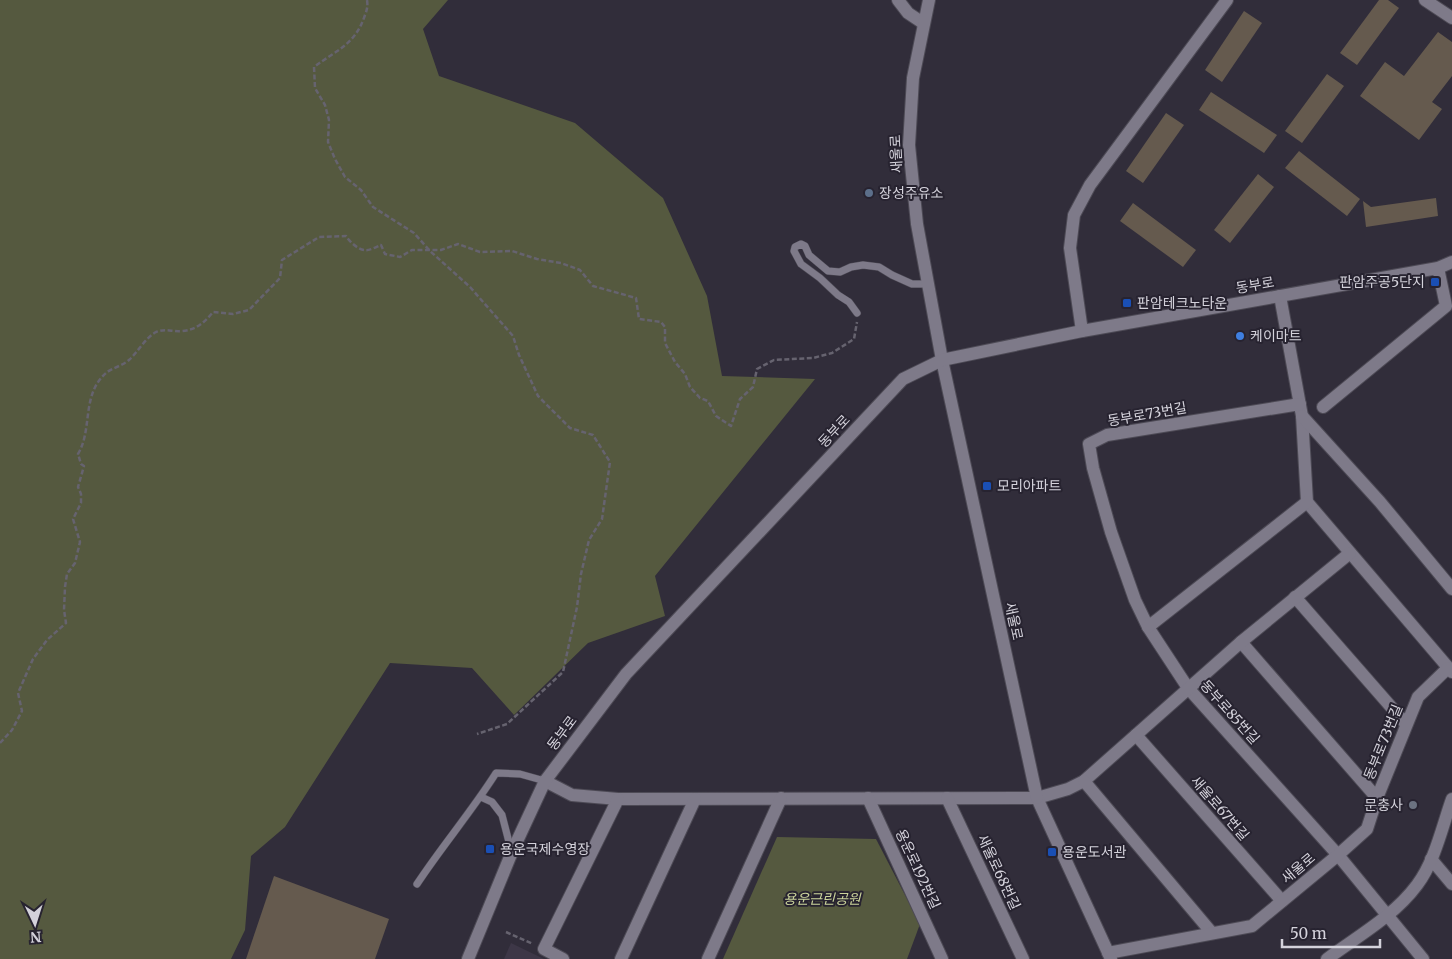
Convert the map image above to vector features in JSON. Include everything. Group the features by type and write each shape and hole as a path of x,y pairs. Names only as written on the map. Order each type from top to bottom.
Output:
{"street":[{"path":"898,0 908,12 923,23"},
{"name":"새울로","path":"929,0 913,78 909,145 917,224 942,360 1037,798 1109,956 1252,926 1338,855"},
{"path":"1082,331 1070,248 1074,215 1090,185 1227,0"},
{"path":"1425,0 1452,18"},
{"name":"동부로","path":"468,959 512,852 545,781 626,674 903,379 942,360 1082,331 1438,268 1452,262"},
{"path":"1323,407 1446,306 1438,268"},
{"path":"1148,627 1307,502 1301,410 1280,296"},
{"path":"1301,410 1452,588"},
{"name":"동부로73번길","path":"1089,444 1107,435 1301,410"},
{"name":"동부로85번길","path":"1089,444 1093,468 1112,532 1135,600 1148,627 1188,688 1338,855 1423,959"},
{"name":"동부로73번길","path":"1307,502 1450,670 1418,697 1377,798 1367,829 1338,855"},
{"path":"545,781 572,795 618,799 1037,798 1068,789 1084,781 1241,642 1350,553"},
{"path":"1295,597 1406,724"},
{"path":"1241,642 1377,798"},
{"name":"새울로67번길","path":"1136,735 1282,901"},
{"path":"1084,781 1212,933"},
{"path":"708,959 781,798"},
{"name":"용운로192번길","path":"868,798 940,957"},
{"name":"새울로68번길","path":"947,798 1023,959"},
{"path":"563,959 544,949 618,799"},
{"path":"621,959 695,799"},
{"path":"1331,958 1387,916 1417,885 1431,859 1452,799"},
{"path":"1431,859 1452,884"}],"lane":[{"path":"857,313 848,302 801,264 794,251 795,247 801,244 805,246 809,255 828,271 840,272 851,267 863,265 879,267 912,284 928,284"},
{"path":"417,884 481,797 496,773 520,774 545,781"},
{"path":"481,797 492,802 502,815 512,852"}],"path":[{"path":"367,0 368,5 361,27 350,42 314,67 315,88 325,105 329,120 328,142 335,159 345,177 361,190 373,207 414,233 430,251 470,287 513,336 519,355 538,396 570,428 593,435 610,462 602,519 589,540 563,672 507,724 477,734"},
{"path":"0,743 12,730 22,711 18,693 33,659 47,640 66,623 64,610 67,574 75,563 80,542 73,519 81,503 81,494 78,487 84,466 81,464 78,454 84,443 93,389 106,372 129,359 154,333 168,329 181,331 193,329 204,323 213,312 233,314 249,310 280,278 282,260 319,237 346,236 349,242 362,250 366,251 381,245 385,254 400,257 412,250 441,250 458,244 480,252 512,251 536,259 561,263 580,270 593,286 636,298 639,319 660,322 666,327 665,343 675,362 685,374 690,387 700,398 708,401 716,416 731,426 740,399 754,387 757,369 774,360 813,358 832,353 854,339 857,313"},
{"path":"506,932 544,949"}],"shaded area":[{"path":"511,943 544,959 504,959"}],"green space":[{"path":"0,0 448,0 423,29 439,76 575,123 663,198 707,296 722,376 815,379 655,576 665,616 588,643 514,715 472,668 390,663 285,827 251,856 245,930 231,959 0,959"},
{"name":"용운근린공원","path":"777,837 876,839 920,924 907,959 723,959"}],"building":[{"path":"1379,0 1388,0 1399,8 1357,65 1340,53"},
{"path":"1244,11 1262,23 1222,82 1205,70"},
{"path":"1438,32 1452,42 1452,76 1432,102 1442,109 1419,140 1360,96 1385,62 1404,76"},
{"path":"1327,74 1344,86 1302,143 1285,131"},
{"path":"1211,92 1277,135 1264,153 1199,110"},
{"path":"1166,113 1184,125 1143,183 1126,171"},
{"path":"1299,151 1360,199 1347,216 1285,168"},
{"path":"1258,174 1274,187 1230,243 1214,230"},
{"path":"1436,198 1438,216 1366,227 1363,201 1371,207"},
{"path":"1133,203 1196,250 1183,267 1120,221"},
{"path":"274,876 389,919 375,959 246,959"}],"place":[{"name":"장성주유소","path":"869,193"},
{"name":"판암주공5단지","path":"1435,282"},
{"name":"판암테크노타운","path":"1127,303"},
{"name":"케이마트","path":"1240,336"},
{"name":"모리아파트","path":"987,486"},
{"name":"문충사","path":"1413,805"},
{"name":"용운국제수영장","path":"490,849"},
{"name":"용운도서관","path":"1052,852"}]}
